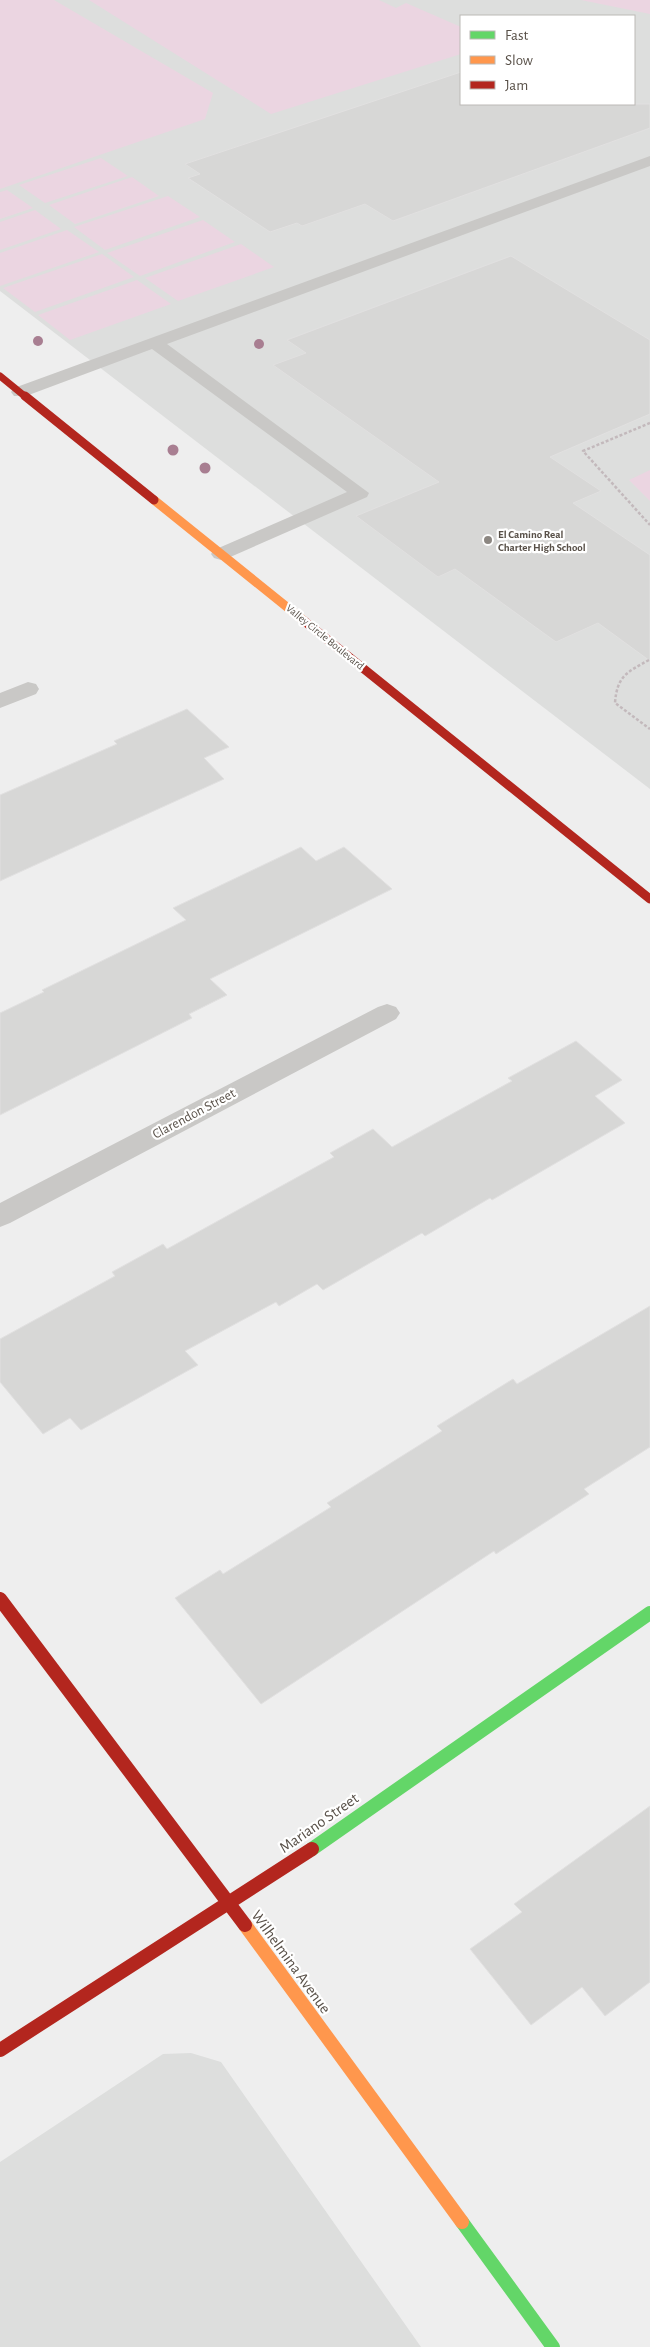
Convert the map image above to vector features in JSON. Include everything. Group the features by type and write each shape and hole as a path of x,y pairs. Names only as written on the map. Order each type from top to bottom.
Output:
{"main road":[{"name":"Valley Circle Boulevard","path":"0,376 650,899"},
{"name":"Wilhelmina Avenue","path":"0,1599 228,1903 553,2347"},
{"name":"Mariano Street","path":"0,2050 302,1856 650,1613"}],"street":[{"path":"0,701 28,689"},
{"name":"Clarendon Street","path":"0,1216 387,1013"}],"lane":[{"path":"20,392 650,162"},
{"path":"153,342 360,494 221,554"}],"path":[{"path":"650,423 583,451 650,525"},
{"path":"649,660 624,674 616,685 615,703 650,729"}],"shaded area":[{"name":"El Camino Real Charter High School","path":"0,0 650,0 650,789 0,291"},
{"path":"0,0 54,0 213,93 205,119 0,189"},
{"path":"89,0 379,0 396,8 406,3 460,27 460,54 271,114"},
{"path":"581,0 650,0 650,14"},
{"path":"101,158 128,176 45,203 19,185"},
{"path":"132,177 159,196 75,224 49,205"},
{"path":"7,190 33,208 0,219 0,192"},
{"path":"168,196 200,217 105,250 74,227"},
{"path":"35,210 61,229 0,250 0,222"},
{"path":"203,220 235,242 140,276 107,253"},
{"path":"67,230 99,252 0,286 0,253"},
{"path":"241,244 274,267 178,301 145,278"},
{"path":"102,254 134,277 35,312 3,288"},
{"path":"137,280 171,304 70,340 38,315"},
{"path":"650,470 650,501 629,480"},
{"path":"191,2053 221,2062 421,2347 0,2347 0,2162 163,2054"}],"building":[{"path":"460,72 460,105 650,104 650,128 393,221 365,204 302,226 297,223 270,232 188,178 200,174 185,164"},
{"path":"511,256 650,340 650,414 550,457 601,491 573,503 650,555 650,661 598,623 556,642 455,569 438,577 356,516 439,482 273,365 306,353 287,340"},
{"path":"187,709 229,747 204,758 224,779 0,881 0,795 117,744 114,741"},
{"path":"301,847 316,861 344,847 392,889 210,979 227,995 189,1014 192,1018 0,1115 0,1013 44,992 42,990 186,920 173,908"},
{"path":"576,1041 622,1080 595,1096 625,1123 492,1200 490,1198 425,1236 422,1233 323,1290 317,1284 279,1306 276,1302 185,1351 198,1365 81,1430 70,1418 43,1434 0,1382 0,1339 115,1276 112,1272 163,1244 167,1249 334,1157 330,1153 373,1129 392,1147 512,1081 508,1078"},
{"path":"650,1306 650,1447 584,1489 589,1494 496,1554 494,1551 261,1704 175,1598 220,1570 223,1574 331,1507 327,1503 442,1431 437,1426 513,1379 517,1384"},
{"path":"650,1806 650,1982 605,2016 582,1987 531,2025 470,1949 522,1912 514,1904"}],"traffic: fast":[{"path":"312,1849 650,1613"},
{"path":"462,2222 553,2347"}],"traffic: slow":[{"path":"154,500 303,620"},
{"path":"245,1925 462,2222"}],"traffic: jam":[{"path":"0,376 154,500"},
{"path":"303,620 650,899"},
{"path":"0,1599 245,1925"},
{"path":"0,2050 312,1849"}],"place":[{"name":"El Camino Real Charter High School","path":"488,540"}]}
